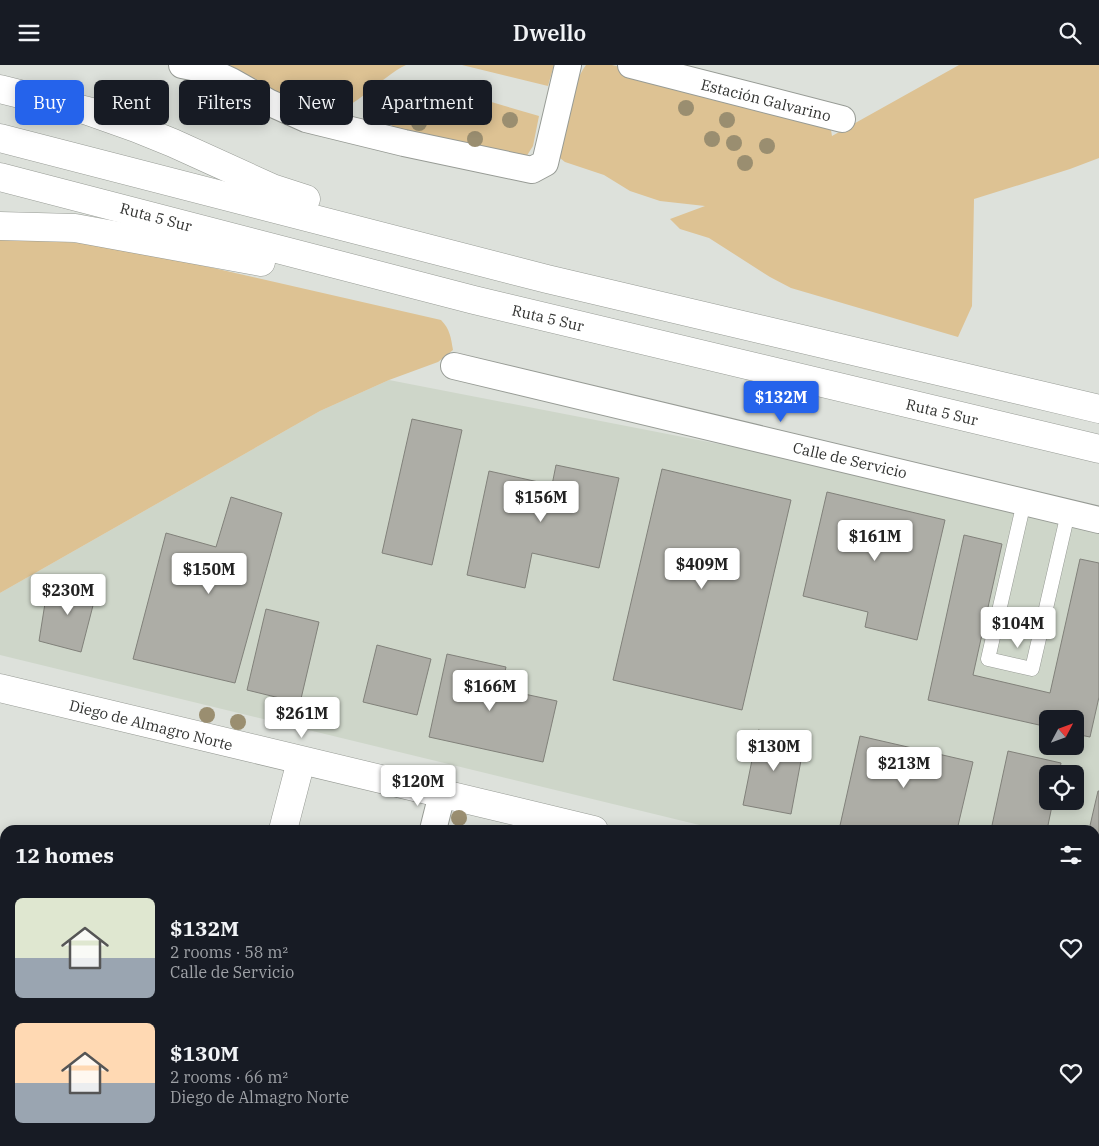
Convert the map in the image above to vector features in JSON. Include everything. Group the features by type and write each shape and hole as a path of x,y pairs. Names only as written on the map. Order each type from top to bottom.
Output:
{"main road":[{"path":"0,89 96,114 173,143 272,188 547,279"},
{"path":"0,138 547,279 1099,409"},
{"name":"Ruta 5 Sur","path":"0,177 474,300 1099,449"},
{"path":"0,227 75,228 474,300"},
{"name":"Diego de Almagro Norte","path":"0,688 566,825"},
{"path":"284,825 301,761"}],"street":[{"path":"182,65 206,70 306,119 404,143 532,170 544,163 568,65"},
{"name":"Estación Galvarino","path":"632,65 842,119"},
{"name":"Calle de Servicio","path":"454,366 1099,520"},
{"path":"434,825 442,794"}],"lane":[{"path":"1024,502 988,659 1032,669 1068,513"}],"shaded area":[{"path":"211,65 406,65 384,80 363,80 363,95 353,102 353,80 280,80 280,94 270,90 270,80 246,80"},
{"path":"462,65 554,65 548,86"},
{"path":"586,65 612,65 819,117 831,130 832,136 959,65 1099,65 1099,158 974,199 972,306 958,337 791,288 770,277 709,238 680,229 670,219 705,206 660,201 630,191 604,175 565,162 556,155 572,96 580,74"},
{"path":"492,102 539,116 533,146 526,157 393,128 392,125 492,125"},
{"path":"0,239 98,244 196,264 441,320 448,330 453,350 438,362 389,380 320,411 0,593"},
{"path":"389,380 900,479 1099,529 1099,825 699,825 0,655 0,593 320,411"}],"building":[{"path":"412,419 462,430 432,565 382,553"},
{"path":"556,465 619,478 599,568 532,553 525,588 467,575 489,471 552,485"},
{"path":"662,469 791,500 742,710 613,680"},
{"path":"827,492 945,520 917,640 865,627 868,612 803,596"},
{"path":"231,497 282,513 235,683 133,659 166,533 216,547"},
{"path":"964,535 1002,544 973,675 1050,693 1080,559 1099,563 1099,697 1090,737 1084,736 1084,710 1039,710 1039,725 928,700"},
{"path":"73,580 97,590 81,652 39,641 46,597"},
{"path":"266,609 319,622 300,703 247,690"},
{"path":"377,645 431,659 417,715 363,702"},
{"path":"447,654 506,667 501,689 557,701 543,762 429,737"},
{"path":"758,730 805,739 791,814 743,805"},
{"path":"860,736 973,762 958,825 840,825"},
{"path":"1008,751 1061,763 1061,765 1039,765 1039,810 1051,810 1048,825 992,825"},
{"path":"1098,791 1099,791 1099,825 1090,825"}]}
